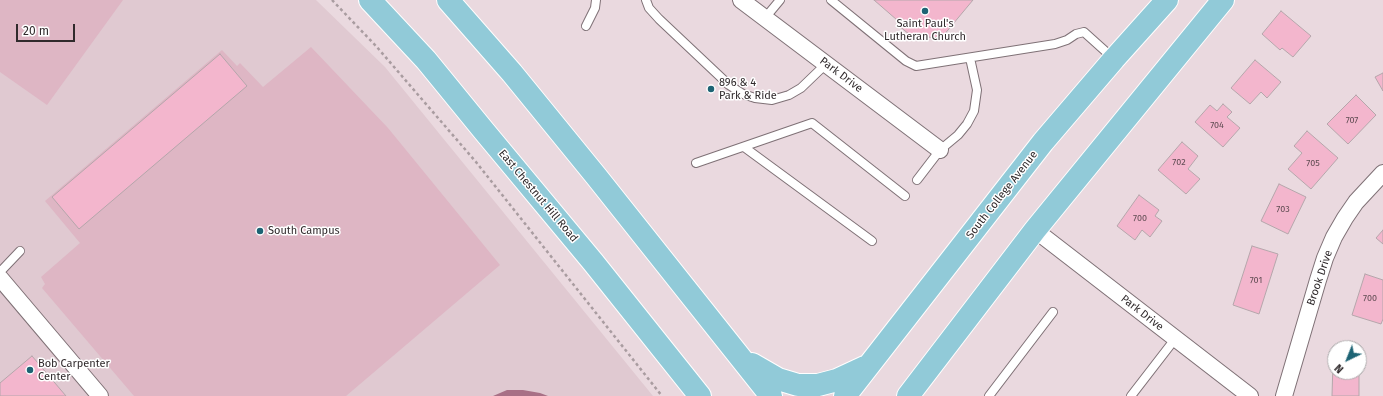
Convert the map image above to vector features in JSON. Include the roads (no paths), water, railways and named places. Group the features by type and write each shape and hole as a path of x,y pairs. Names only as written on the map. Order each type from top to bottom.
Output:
{"main road":[{"name":"East Chestnut Hill Road","path":"370,0 431,66 593,262 700,396"},
{"path":"448,0 512,73 771,396"},
{"name":"South College Avenue","path":"845,396 1043,142 1166,0"},
{"path":"910,394 1035,230 1222,0"},
{"path":"666,353 689,396"},
{"path":"740,356 778,379 798,385 818,385 837,380 870,365"}],"street":[{"name":"Park Drive","path":"741,0 940,150"},
{"name":"Brook Drive","path":"1284,396 1318,280 1334,237 1356,202 1383,173"},
{"name":"Park Drive","path":"1035,230 1250,396"},
{"path":"0,278 100,396"}],"lane":[{"path":"586,26 595,8 596,0"},
{"path":"646,0 649,8 659,19 729,85 742,94 755,98 772,100 789,95 802,88 826,64"},
{"path":"765,18 780,0"},
{"path":"831,0 906,61 916,66 1055,44 1067,40 1076,34 1084,32 1114,59"},
{"path":"917,180 940,150 958,135 967,124 974,111 976,90 970,58"},
{"path":"696,163 812,123 905,196"},
{"path":"744,147 872,241"},
{"path":"0,272 20,251"},
{"path":"989,396 1053,312"},
{"path":"1131,396 1175,338"}],"place":[{"name":"Saint Paul's Lutheran Church","path":"925,11"},
{"name":"896 & 4 Park & Ride","path":"711,89"},
{"name":"South Campus","path":"260,231"},
{"name":"Bob Carpenter Center","path":"30,370"}]}
